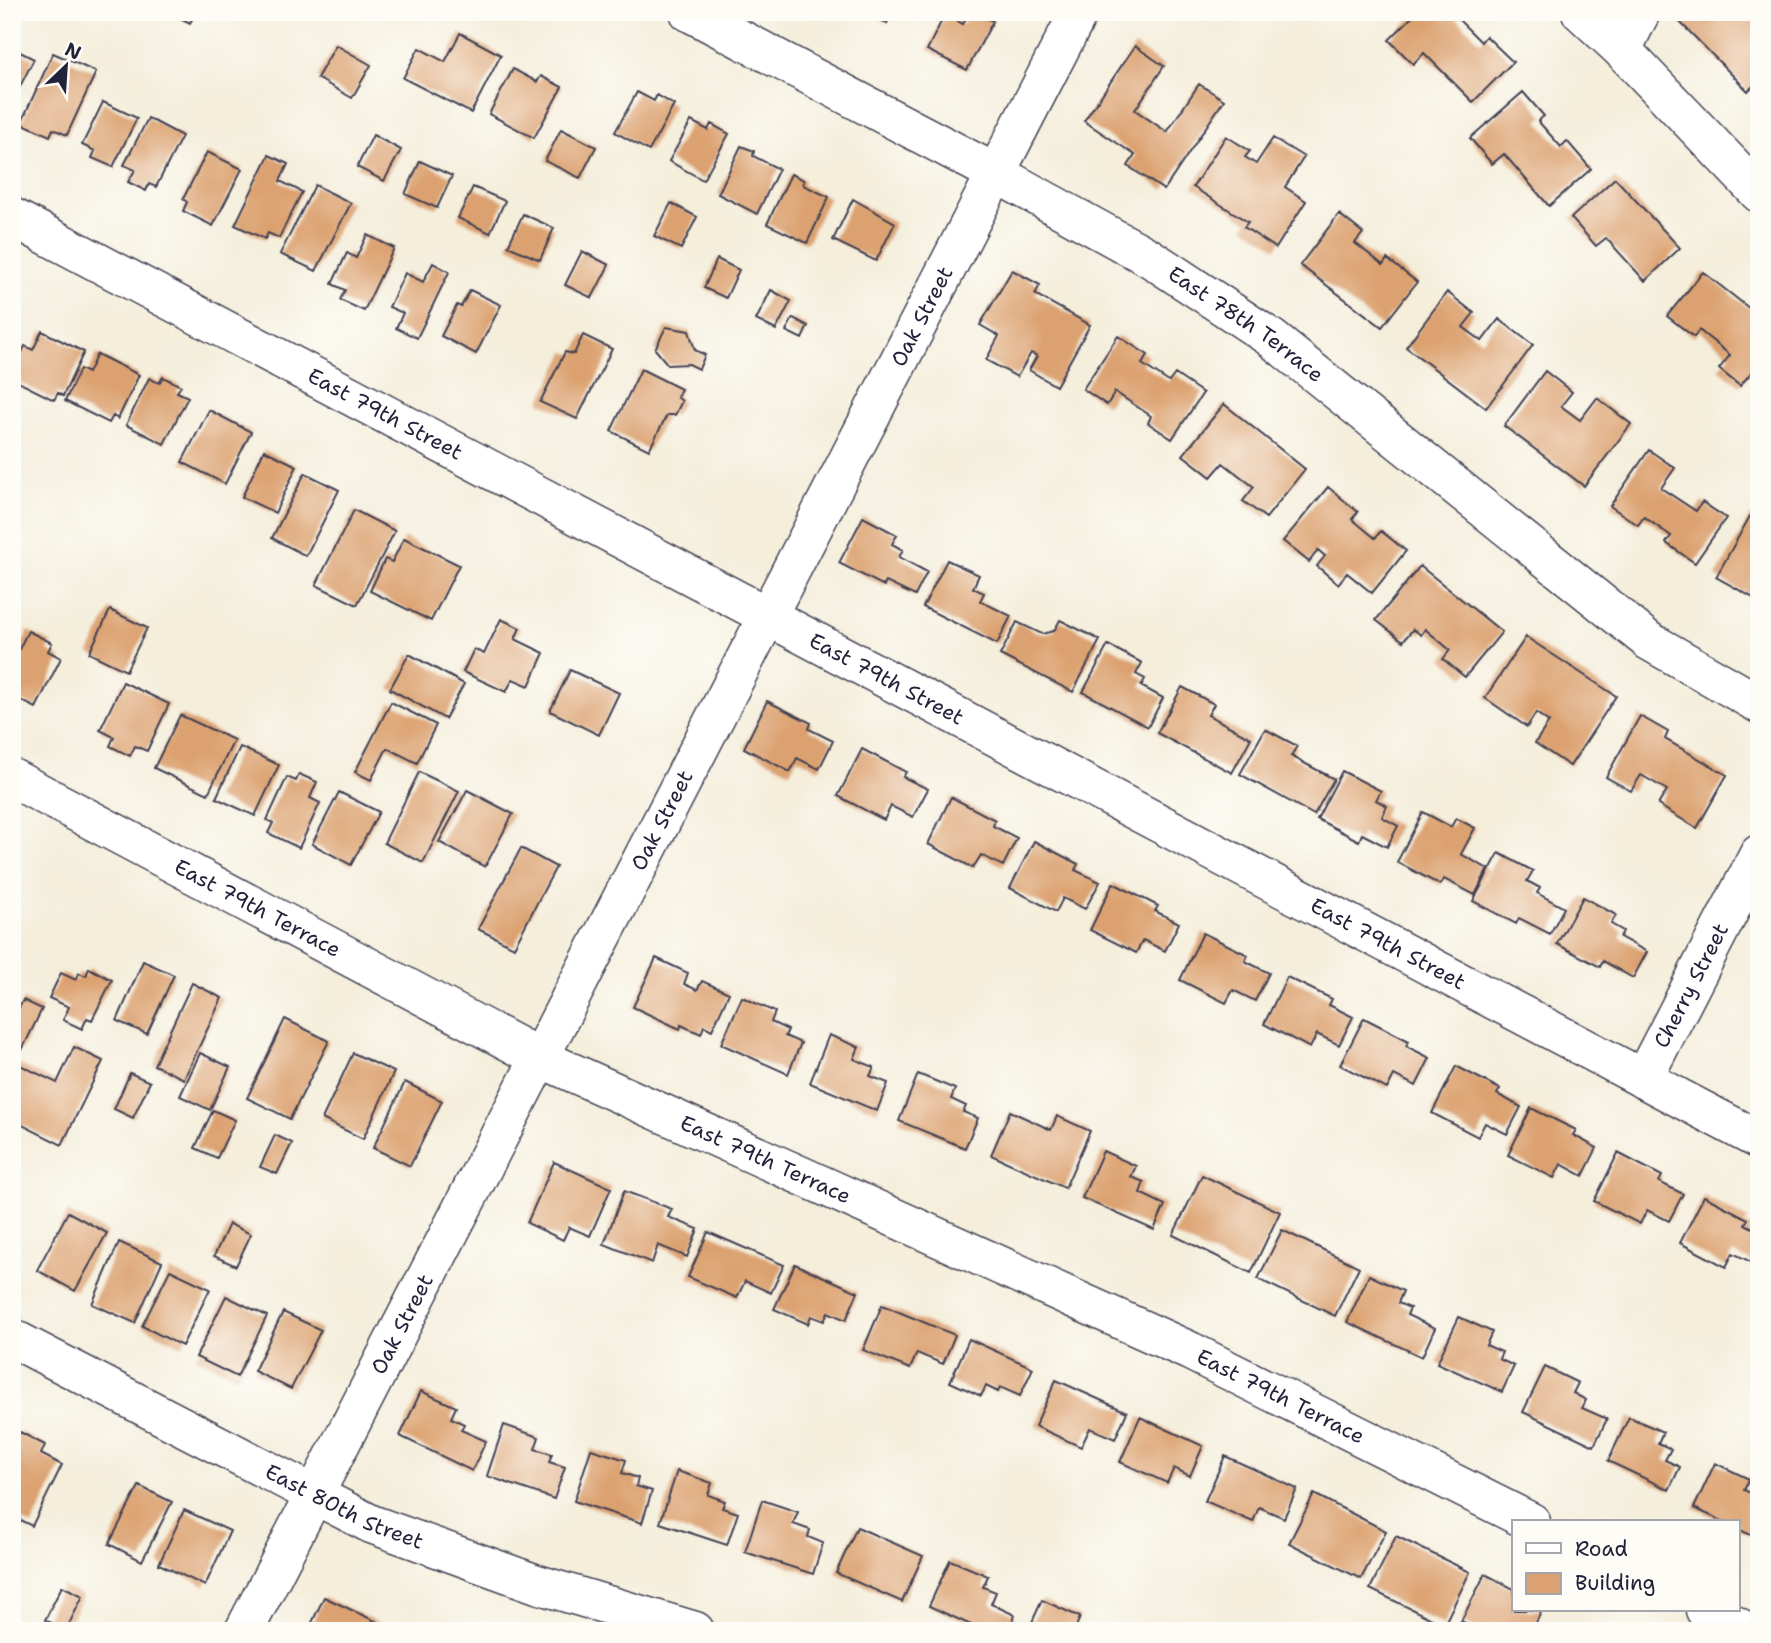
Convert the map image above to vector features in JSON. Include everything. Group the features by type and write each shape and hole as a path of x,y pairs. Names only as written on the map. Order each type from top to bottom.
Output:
{"street":[{"name":"East 78th Terrace","path":"689,12 1150,258 1271,338 1649,641 1759,704"},
{"name":"Oak Street","path":"244,1631 1079,12"},
{"path":"1581,12 1622,50 1759,193"},
{"path":"1622,50 1641,12"},
{"name":"East 79th Street","path":"12,217 770,615 1759,1140"},
{"name":"East 79th Terrace","path":"12,778 540,1058 1190,1351 1527,1520"},
{"name":"Cherry Street","path":"1643,1079 1759,854"},
{"name":"East 80th Street","path":"12,1338 371,1524 537,1584 695,1631"},
{"path":"1708,1612 1746,1631"}],"building":[{"path":"168,12 196,12 190,23"},
{"path":"866,12 892,12 887,23"},
{"path":"969,12 993,21 967,70 927,50 945,14 963,24"},
{"path":"1417,12 1461,12 1456,17 1481,42 1486,36 1513,62 1473,102 1424,53 1413,64 1389,40"},
{"path":"1678,12 1746,12 1759,25 1759,80 1748,91 1674,16"},
{"path":"460,33 501,55 471,113 403,78 419,48 445,62"},
{"path":"336,45 371,65 352,98 317,78"},
{"path":"1135,46 1164,66 1135,110 1167,132 1199,84 1224,100 1164,190 1128,166 1135,155 1084,121"},
{"path":"12,48 34,59 12,102"},
{"path":"53,53 96,72 67,135 53,129 50,136 21,123"},
{"path":"513,69 537,82 541,76 562,87 534,138 489,114"},
{"path":"637,92 654,101 657,95 674,105 649,151 615,132"},
{"path":"1523,92 1544,116 1538,121 1561,147 1567,141 1591,169 1549,206 1504,154 1492,164 1470,138"},
{"path":"103,102 137,118 113,167 92,158 95,151 82,145"},
{"path":"148,118 182,136 156,187 149,184 146,191 128,182 135,170 124,165"},
{"path":"691,121 708,130 711,124 729,134 703,180 669,161"},
{"path":"561,129 596,147 580,178 545,161"},
{"path":"373,135 401,150 384,181 357,167"},
{"path":"1226,136 1250,151 1245,157 1256,164 1273,138 1304,157 1285,187 1306,201 1276,248 1244,227 1248,222 1193,187"},
{"path":"741,146 754,151 753,156 779,169 757,214 718,194"},
{"path":"207,152 242,169 213,226 183,211 187,202 183,199"},
{"path":"269,155 288,164 280,181 302,192 279,238 268,233 265,239 235,225"},
{"path":"420,161 452,176 437,208 405,194"},
{"path":"791,174 804,180 803,185 829,197 807,243 767,224"},
{"path":"1615,178 1680,248 1645,281 1606,238 1596,246 1571,218"},
{"path":"315,185 351,203 316,271 280,254"},
{"path":"473,187 505,201 490,233 458,218"},
{"path":"853,199 895,223 876,261 833,240"},
{"path":"671,203 697,217 681,249 654,236"},
{"path":"523,214 554,228 540,260 508,246"},
{"path":"1339,214 1363,233 1355,243 1383,265 1387,259 1417,282 1382,327 1300,265"},
{"path":"367,235 394,248 364,311 340,300 345,290 332,284 347,253 356,258"},
{"path":"582,251 609,265 592,298 565,285"},
{"path":"717,259 739,270 726,298 704,288"},
{"path":"433,263 449,272 417,338 396,328 403,313 389,307 405,273 423,282"},
{"path":"1012,270 1040,285 1035,294 1090,325 1056,386 1029,370 1037,356 1031,353 1017,377 986,360 999,336 980,325"},
{"path":"1703,272 1759,316 1759,363 1740,386 1719,369 1730,355 1699,330 1694,337 1667,316"},
{"path":"470,290 501,305 476,354 441,336 457,305 461,307"},
{"path":"771,290 791,301 776,330 756,320"},
{"path":"1447,292 1474,313 1463,327 1482,341 1499,319 1533,345 1486,408 1406,347"},
{"path":"793,318 808,326 802,339 786,331"},
{"path":"666,327 689,331 695,350 705,355 699,369 689,364 668,365 655,349"},
{"path":"42,331 84,352 63,396 58,393 54,400 12,379 12,372 25,346 33,350"},
{"path":"583,335 612,349 577,419 540,402 565,352 574,354"},
{"path":"1118,336 1148,355 1142,364 1169,382 1175,374 1203,393 1172,439 1148,423 1151,416 1115,392 1107,405 1083,389"},
{"path":"97,354 139,375 118,419 113,416 109,423 65,401 80,369 88,373"},
{"path":"641,369 681,389 677,397 682,401 675,415 667,415 649,450 611,431"},
{"path":"1545,371 1572,392 1561,406 1580,420 1597,398 1631,424 1584,486 1504,426"},
{"path":"163,377 181,386 177,392 188,397 164,444 126,425 149,378 159,383"},
{"path":"1224,404 1305,469 1266,518 1243,501 1254,487 1223,463 1211,477 1183,455"},
{"path":"209,410 251,432 225,484 182,462"},
{"path":"264,450 297,466 275,513 242,497"},
{"path":"1649,450 1675,468 1661,488 1696,511 1702,502 1726,518 1695,563 1666,543 1671,536 1644,517 1638,525 1610,506"},
{"path":"305,473 339,490 306,556 272,538"},
{"path":"1328,487 1358,512 1352,519 1375,538 1381,531 1406,551 1372,593 1347,573 1338,584 1317,566 1325,556 1318,550 1309,562 1283,541"},
{"path":"354,510 395,531 357,605 316,585"},
{"path":"1750,516 1759,521 1759,601 1716,577"},
{"path":"863,517 897,535 892,544 903,550 899,557 927,572 915,596 886,582 884,586 839,563"},
{"path":"404,538 459,565 431,621 370,591 385,559 392,562"},
{"path":"947,560 979,575 973,588 984,593 980,601 1011,616 997,644 923,607"},
{"path":"1420,566 1502,632 1465,677 1443,659 1450,650 1425,629 1421,635 1413,629 1403,641 1376,620"},
{"path":"110,610 147,628 126,671 89,653"},
{"path":"501,619 520,628 515,639 544,653 529,686 513,679 506,692 463,672 474,649 484,654"},
{"path":"1060,620 1100,640 1073,692 1000,655 1017,622 1042,634 1054,631"},
{"path":"28,631 52,643 48,651 61,658 36,708 12,696 12,663"},
{"path":"1526,637 1616,696 1570,766 1535,743 1549,722 1536,713 1527,727 1485,698"},
{"path":"1108,645 1142,663 1136,674 1145,679 1141,686 1163,698 1148,727 1083,692"},
{"path":"409,654 464,684 445,719 390,689"},
{"path":"570,670 619,693 599,735 550,711"},
{"path":"123,682 169,704 147,751 135,746 130,756 110,746 114,737 100,730"},
{"path":"1182,687 1214,704 1208,715 1251,738 1232,773 1157,733"},
{"path":"767,701 811,723 809,729 833,741 819,769 797,758 790,772 744,748"},
{"path":"391,702 436,725 417,763 387,748 371,780 355,772"},
{"path":"180,715 234,740 208,794 154,768"},
{"path":"1640,716 1668,732 1665,739 1727,775 1697,828 1658,805 1667,790 1641,775 1631,791 1606,777"},
{"path":"1265,729 1297,746 1291,756 1334,779 1314,815 1240,774"},
{"path":"240,747 279,765 255,816 216,798"},
{"path":"862,749 906,772 903,777 928,789 913,817 891,806 884,820 838,796"},
{"path":"1342,771 1381,791 1376,800 1387,806 1382,817 1398,826 1387,847 1362,834 1359,841 1317,819"},
{"path":"419,772 459,791 423,863 384,843"},
{"path":"299,774 317,782 310,798 320,803 299,848 268,833 273,823 267,820 287,777 296,781"},
{"path":"467,790 513,814 485,867 439,842"},
{"path":"339,792 379,812 351,865 312,844"},
{"path":"951,797 995,820 993,826 1017,838 1003,866 981,855 973,868 928,844"},
{"path":"1423,812 1451,827 1456,818 1475,828 1461,854 1488,869 1475,895 1444,879 1440,885 1397,862"},
{"path":"1034,841 1078,864 1075,870 1100,882 1085,909 1063,898 1056,912 1010,888"},
{"path":"521,848 556,867 514,947 478,929"},
{"path":"1499,853 1533,871 1527,881 1540,888 1537,893 1564,908 1550,934 1519,918 1516,924 1473,901"},
{"path":"1113,883 1158,906 1155,911 1179,923 1165,951 1143,940 1136,953 1090,930"},
{"path":"1583,897 1616,915 1611,924 1623,931 1620,937 1647,952 1633,978 1603,961 1600,967 1557,944"},
{"path":"1203,933 1248,955 1245,961 1269,973 1255,1001 1233,990 1226,1003 1180,980"},
{"path":"656,958 688,973 684,984 697,990 702,981 729,993 712,1030 704,1026 701,1034 681,1025 680,1029 633,1007"},
{"path":"143,961 174,975 147,1034 117,1021"},
{"path":"89,968 112,980 92,1020 87,1018 82,1029 63,1020 69,1007 49,998 61,973 76,980 79,973 86,976"},
{"path":"1287,977 1332,999 1329,1005 1353,1017 1339,1045 1317,1034 1310,1048 1264,1024"},
{"path":"192,983 222,998 184,1079 154,1065"},
{"path":"742,997 775,1012 771,1022 788,1030 785,1036 801,1043 788,1074 721,1044"},
{"path":"23,1000 42,1009 22,1050 12,1046 12,1022"},
{"path":"1364,1018 1409,1041 1406,1046 1430,1058 1416,1086 1394,1075 1387,1089 1340,1065"},
{"path":"285,1019 329,1041 290,1119 247,1098"},
{"path":"829,1035 859,1047 854,1059 874,1067 870,1076 888,1083 877,1111 810,1083"},
{"path":"74,1047 103,1061 62,1145 12,1120 12,1061 57,1083"},
{"path":"200,1053 230,1067 210,1110 180,1096"},
{"path":"353,1053 394,1072 363,1139 322,1119"},
{"path":"1456,1066 1500,1089 1497,1094 1521,1107 1507,1134 1485,1123 1478,1137 1432,1113"},
{"path":"130,1073 150,1082 133,1118 114,1109"},
{"path":"918,1074 955,1089 951,1099 966,1106 963,1112 978,1118 965,1148 899,1121"},
{"path":"405,1082 442,1101 410,1166 373,1148"},
{"path":"1531,1108 1576,1130 1573,1135 1597,1148 1583,1176 1561,1164 1554,1178 1508,1155"},
{"path":"213,1110 235,1120 217,1158 195,1148"},
{"path":"1010,1111 1051,1130 1057,1116 1090,1131 1065,1188 991,1155"},
{"path":"275,1135 292,1143 277,1174 260,1167"},
{"path":"1103,1151 1136,1166 1131,1177 1144,1182 1140,1193 1165,1205 1154,1230 1082,1198"},
{"path":"1618,1153 1662,1176 1659,1182 1683,1194 1669,1221 1647,1210 1640,1224 1594,1201"},
{"path":"554,1162 611,1188 590,1236 569,1227 563,1240 527,1223"},
{"path":"1202,1175 1280,1212 1251,1273 1173,1235"},
{"path":"624,1191 672,1209 668,1217 698,1229 687,1257 658,1245 652,1263 604,1244"},
{"path":"1704,1196 1748,1219 1745,1224 1759,1231 1759,1257 1755,1264 1733,1253 1726,1267 1680,1243"},
{"path":"68,1212 107,1233 75,1291 37,1270"},
{"path":"229,1224 251,1234 236,1266 214,1256"},
{"path":"1282,1230 1359,1267 1335,1316 1258,1279"},
{"path":"708,1232 784,1265 771,1293 745,1281 737,1298 688,1277"},
{"path":"119,1242 162,1262 135,1323 92,1304"},
{"path":"795,1264 858,1292 846,1320 828,1312 824,1321 811,1316 808,1324 774,1309"},
{"path":"170,1270 210,1289 182,1346 142,1326"},
{"path":"1369,1275 1403,1291 1398,1303 1410,1308 1407,1315 1435,1328 1422,1357 1347,1322"},
{"path":"226,1296 267,1316 237,1377 196,1357"},
{"path":"882,1305 955,1335 943,1364 917,1353 910,1369 863,1350"},
{"path":"283,1312 321,1330 291,1389 254,1371"},
{"path":"1459,1317 1492,1332 1486,1345 1502,1352 1499,1359 1514,1366 1502,1392 1437,1363"},
{"path":"969,1339 1033,1368 1020,1396 1000,1387 998,1392 986,1386 981,1396 950,1382"},
{"path":"1545,1367 1578,1383 1573,1393 1586,1400 1582,1408 1607,1419 1594,1446 1523,1412"},
{"path":"1056,1380 1127,1412 1115,1439 1090,1428 1081,1447 1035,1426"},
{"path":"421,1391 456,1407 451,1418 464,1424 461,1430 486,1441 472,1471 400,1436"},
{"path":"1140,1417 1203,1446 1190,1476 1174,1468 1167,1483 1120,1462"},
{"path":"1629,1417 1663,1432 1658,1443 1671,1449 1665,1460 1680,1467 1669,1490 1608,1461"},
{"path":"504,1425 539,1437 535,1449 552,1454 549,1462 565,1467 554,1499 487,1476"},
{"path":"20,1432 45,1445 41,1454 62,1465 32,1526 20,1520 12,1535 12,1448"},
{"path":"591,1449 626,1460 622,1473 638,1478 636,1486 652,1491 642,1523 574,1501"},
{"path":"1225,1456 1297,1489 1284,1518 1259,1507 1253,1522 1205,1501"},
{"path":"1715,1463 1749,1479 1744,1490 1757,1496 1752,1507 1759,1510 1759,1529 1755,1537 1740,1530 1740,1520 1720,1520 1694,1508"},
{"path":"677,1471 712,1483 708,1495 725,1501 722,1508 738,1513 727,1545 660,1523"},
{"path":"139,1486 172,1502 142,1561 109,1544"},
{"path":"1314,1494 1386,1531 1361,1579 1289,1543"},
{"path":"762,1500 798,1512 793,1524 810,1530 808,1537 823,1543 813,1574 745,1552"},
{"path":"184,1510 230,1531 205,1586 159,1564"},
{"path":"857,1527 923,1556 902,1602 836,1573"},
{"path":"1396,1536 1470,1572 1444,1625 1370,1589"},
{"path":"950,1560 988,1576 983,1587 996,1592 991,1604 1015,1615 1009,1631 984,1631 929,1606"},
{"path":"1485,1574 1512,1588 1512,1612 1541,1612 1532,1631 1514,1627 1512,1631 1481,1631 1461,1621"},
{"path":"62,1586 83,1596 66,1630 45,1620"},
{"path":"324,1597 388,1627 386,1631 308,1631"},
{"path":"1042,1600 1080,1617 1076,1627 1084,1631 1028,1631"}]}
